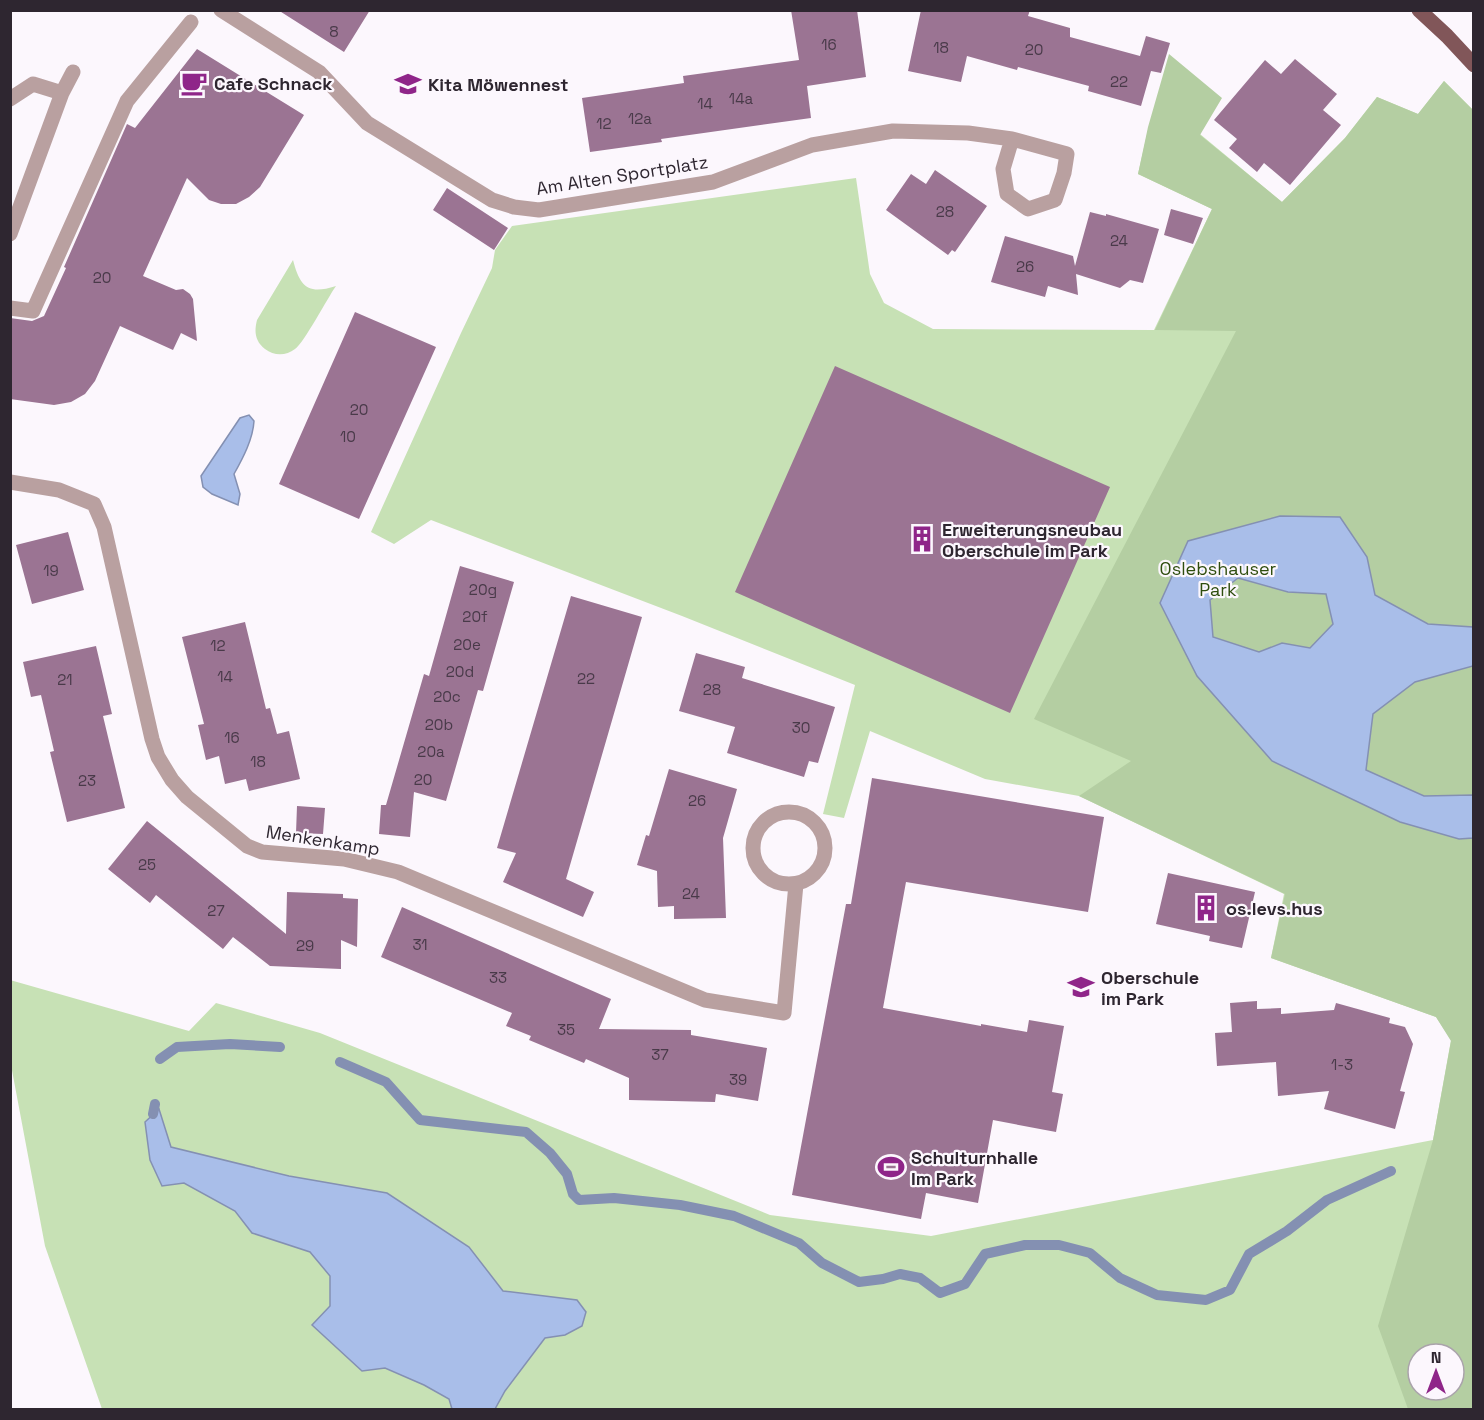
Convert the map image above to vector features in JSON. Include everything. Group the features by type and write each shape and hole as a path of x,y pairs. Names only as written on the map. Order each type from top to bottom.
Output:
{"main road":[{"path":"1419,10 1473,65"}],"street":[{"name":"Am Alten Sportplatz","path":"221,10 319,72 367,123 492,200 514,207 539,210 713,182 812,145 893,131 968,133 1012,139 1067,154 1064,173 1055,200 1028,209 1006,194 1003,169 1012,139"},
{"path":"10,308 33,311 127,101 191,22"},
{"path":"10,234 62,93 73,72"},
{"path":"10,99 33,84 62,93"},
{"name":"Menkenkamp","path":"10,482 59,490 93,504 104,527 158,757 172,780 187,797 247,846 262,852 344,859 398,872 705,1000 784,1013 796,884"},
{"path":"795,813 807,817 815,823 822,834 825,846 824,859 817,871 807,880 796,884 785,885 772,881 760,870 754,859 752,846 755,834 763,822 774,815 795,813"}],"green space":[{"path":"1169,54 1222,98 1200,135 1282,202 1345,138 1377,97 1418,114 1444,81 1473,110 1473,627 1428,624 1375,595 1367,557 1188,541 1197,676 1459,839 1473,838 1473,1409 1408,1409 1378,1326 1433,1140 1451,1041 1436,1017 1271,958 1285,894 1079,796 1131,761 1034,719 1236,331 1155,330 1212,209 1138,174 1148,127"},
{"name":"Oslebshauser Park","path":"1444,81 1473,110 1473,1409 102,1409 45,1246 11,1065 10,980 189,1031 216,1003 320,1033 770,1215 931,1236 1433,1140 1451,1040 1436,1017 1271,958 1284,894 1079,796 985,779 870,731 844,818 823,814 855,685 431,520 394,544 371,532 492,268 495,250 512,226 856,178 870,274 884,303 933,329 1154,330 1212,209 1138,174 1148,130 1200,134 1282,202 1345,138 1377,97 1418,114"},
{"path":"293,260 299,277 307,287 318,290 336,286 299,345 288,353 276,354 259,343 256,336 256,324"},
{"path":"1238,578 1288,592 1326,594 1333,624 1310,648 1282,643 1259,652 1213,637 1210,600"},
{"path":"1473,666 1473,795 1424,796 1366,770 1373,714 1415,682"}],"water":[{"path":"249,415 254,421 252,435 234,474 240,494 238,505 212,494 203,487 201,476 240,418"},
{"path":"1280,516 1340,517 1367,557 1375,595 1428,624 1473,627 1473,666 1415,682 1373,714 1366,770 1424,796 1473,795 1473,838 1459,839 1400,822 1272,761 1197,676 1160,603 1188,541","holes":["1238,578 1288,592 1326,594 1333,624 1310,648 1282,643 1259,652 1213,637 1210,600"]},
{"path":"159,1109 171,1147 289,1176 387,1193 469,1247 503,1291 577,1300 586,1312 582,1326 565,1335 545,1338 505,1391 495,1409 452,1409 449,1399 385,1368 362,1371 312,1325 330,1306 330,1276 310,1252 252,1233 235,1211 184,1183 162,1186 150,1160 145,1122"}],"building":[{"path":"278,10 370,10 344,52"},
{"path":"791,10 857,10 866,77 807,86 811,118 661,139 662,142 590,152 582,98 684,83 683,76 799,60"},
{"path":"921,10 1030,10 1028,16 1070,28 1070,37 1140,56 1146,36 1170,43 1161,73 1151,71 1141,106 1088,91 1089,86 967,56 961,82 908,71"},
{"path":"197,49 304,115 260,187 249,197 236,204 221,204 209,200 187,178 143,276 176,290 183,289 190,294 193,299 197,341 181,333 173,350 120,326 95,381 85,394 71,402 54,405 10,399 10,318 32,321 44,316 127,124 135,128"},
{"path":"1295,59 1337,94 1323,110 1341,125 1290,185 1264,163 1257,172 1229,148 1237,139 1214,120 1265,60 1281,74"},
{"path":"935,170 987,206 955,252 952,250 948,255 886,210 911,174 926,184"},
{"path":"447,188 508,228 494,250 433,210"},
{"path":"1171,209 1203,218 1193,244 1164,235"},
{"path":"1090,212 1106,216 1106,214 1159,229 1143,283 1130,280 1120,288 1076,274 1078,295 1048,286 1045,297 991,282 1005,236 1073,256 1075,266"},
{"path":"355,312 436,347 359,519 279,484"},
{"name":"Erweiterungsneubau Oberschule im Park","path":"835,366 1110,487 1010,713 735,592"},
{"path":"68,532 84,590 32,604 16,545"},
{"path":"460,566 514,582 483,691 478,690 446,801 414,792 410,837 379,834 381,805 386,805 424,674 429,676"},
{"path":"571,596 642,617 566,879 594,892 583,917 503,882 516,853 497,848"},
{"path":"245,622 266,709 270,708 277,734 289,731 300,779 249,791 246,779 225,784 219,756 206,760 198,725 204,724 182,637"},
{"path":"96,646 112,714 103,716 125,808 67,822 50,752 54,751 41,695 31,697 23,662"},
{"path":"696,653 745,667 742,678 835,707 818,763 809,761 804,777 727,753 735,727 679,711"},
{"path":"669,769 737,789 723,838 726,918 674,919 674,906 658,907 657,871 637,865 646,835 649,836"},
{"path":"872,778 1104,817 1088,912 906,882 883,1008 1027,1032 1029,1020 1064,1026 1052,1092 1063,1094 1056,1132 993,1120 978,1203 926,1193 921,1219 792,1195 846,904 851,904"},
{"path":"297,806 325,808 323,834 296,833"},
{"path":"147,821 286,934 287,892 343,894 343,898 358,899 357,947 341,940 341,969 270,966 233,937 223,949 156,895 150,903 108,869"},
{"name":"os.levs.hus","path":"1168,873 1255,892 1242,948 1209,941 1210,936 1156,924"},
{"path":"402,907 611,999 599,1029 691,1030 691,1035 767,1048 758,1101 716,1094 715,1102 629,1100 629,1078 586,1059 584,1063 529,1040 531,1036 506,1026 512,1013 381,957"},
{"path":"1257,1001 1257,1009 1281,1008 1281,1014 1334,1010 1336,1003 1390,1018 1389,1023 1405,1027 1413,1044 1400,1091 1405,1092 1395,1129 1324,1109 1329,1091 1278,1096 1276,1062 1217,1066 1215,1033 1232,1032 1230,1003"}],"waterway":[{"path":"160,1059 177,1047 230,1044 280,1047"},
{"path":"340,1062 386,1082 420,1120 526,1132 550,1153 567,1174 573,1194 579,1200 614,1198 680,1205 734,1216 799,1243 822,1263 859,1282 900,1274 920,1278 940,1293 965,1284 985,1254 1025,1245 1059,1245 1090,1253 1120,1278 1157,1295 1206,1300 1230,1290 1249,1254 1287,1231 1327,1200 1391,1171"},
{"path":"153,1114 155,1104"}],"place":[{"name":"Cafe Schnack","path":"194,83"},
{"name":"Kita Möwennest","path":"408,84"},
{"name":"Erweiterungsneubau Oberschule im Park","path":"922,539"},
{"name":"os.levs.hus","path":"1206,908"},
{"name":"Oberschule im Park","path":"1081,987"},
{"name":"Schulturnhalle Im Park","path":"891,1167"}]}
